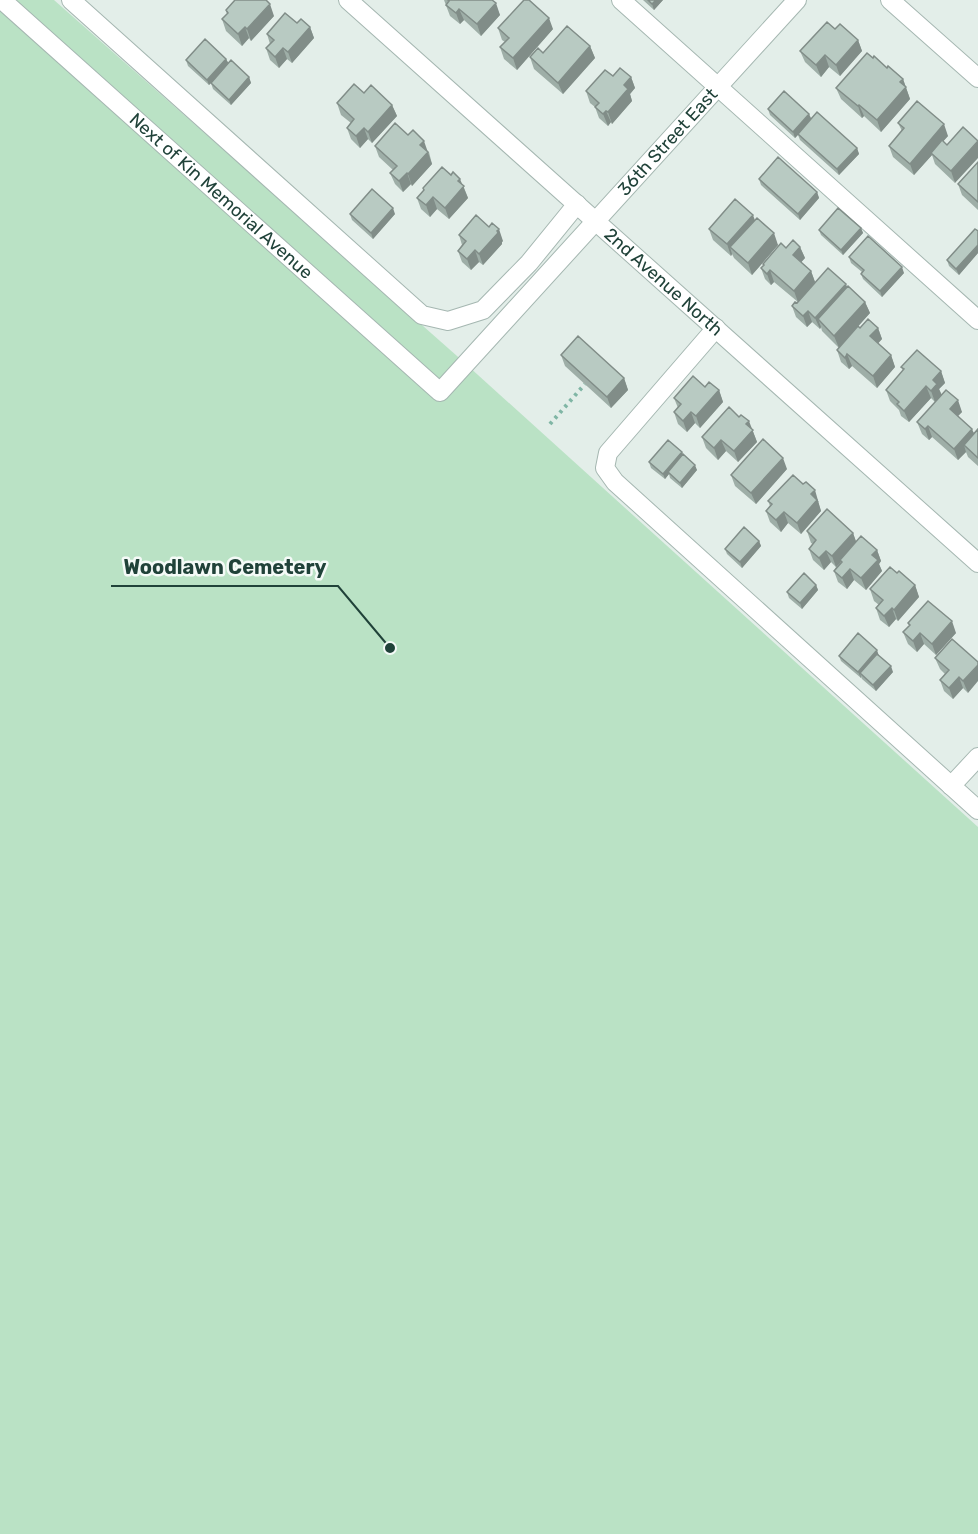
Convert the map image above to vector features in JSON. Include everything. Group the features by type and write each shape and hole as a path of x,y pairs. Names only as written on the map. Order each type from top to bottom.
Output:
{"street":[{"name":"Next of Kin Memorial Avenue","path":"2,0 440,392"},
{"path":"71,0 422,315 448,321 483,310 529,263 577,204"},
{"name":"2nd Avenue North","path":"348,0 978,563"},
{"path":"621,0 978,320"},
{"name":"36th Street East","path":"440,392 797,0"},
{"path":"890,0 978,78"},
{"path":"716,328 608,453 605,468 615,482 978,810"},
{"path":"951,786 978,757"}],"path":[{"path":"549,423 585,384"}],"green space":[{"path":"0,0 54,0 457,356 978,827 978,1534 0,1534"}],"building":[{"path":"235,0 266,0 270,4 247,29 245,27 238,34 222,19"},
{"path":"448,0 492,0 496,3 477,24 459,9 456,13 446,5"},
{"path":"524,0 529,0 549,18 513,58 500,47 509,38 498,28"},
{"path":"285,13 297,23 301,19 310,27 288,52 283,48 275,57 266,48 274,40 267,34"},
{"path":"827,22 835,29 840,24 858,40 836,65 825,55 816,65 800,51"},
{"path":"567,26 590,46 558,83 530,57 538,48 543,53"},
{"path":"205,39 226,59 207,80 186,60"},
{"path":"867,53 903,79 900,82 906,87 877,120 836,88"},
{"path":"231,60 249,77 229,100 211,83"},
{"path":"620,68 631,77 624,85 628,89 608,112 603,114 595,107 599,103 586,91 605,70 613,76"},
{"path":"354,84 364,93 371,85 392,105 368,132 364,128 356,136 347,128 354,119 337,103"},
{"path":"784,91 809,114 793,132 768,109"},
{"path":"917,101 944,124 910,164 889,146 904,128 898,123"},
{"path":"817,112 857,148 837,169 798,134"},
{"path":"395,123 408,135 413,130 424,141 420,145 428,152 399,181 390,173 397,166 375,146"},
{"path":"963,127 978,141 951,171 931,153 942,140 947,145"},
{"path":"778,157 817,192 798,214 759,179"},
{"path":"978,162 978,202 958,184"},
{"path":"442,167 451,175 453,172 464,186 445,208 433,197 426,205 417,198"},
{"path":"372,189 393,208 371,233 350,214"},
{"path":"735,199 753,215 727,244 709,229"},
{"path":"838,208 861,228 841,250 819,230"},
{"path":"476,215 489,227 492,223 499,229 479,254 475,250 467,259 458,251 466,241 459,235"},
{"path":"757,218 774,233 748,263 730,247"},
{"path":"975,229 978,231 978,245 956,269 947,260"},
{"path":"868,236 902,267 880,291 861,274 864,270 849,257"},
{"path":"793,240 800,247 793,255 811,271 794,291 770,270 767,274 761,268 781,243 786,248"},
{"path":"828,268 846,284 815,318 808,311 803,316 792,306"},
{"path":"848,286 865,302 834,336 818,319"},
{"path":"868,319 878,328 870,336 891,355 873,376 847,354 845,358 837,350 858,326 860,328"},
{"path":"578,336 624,378 607,397 561,355"},
{"path":"917,350 941,371 933,380 937,384 931,391 926,386 904,411 897,404 899,402 886,390 904,369 901,367"},
{"path":"693,376 705,387 709,382 719,390 696,416 691,412 683,421 674,412 681,404 674,398"},
{"path":"946,390 958,400 950,409 972,429 954,449 928,426 925,429 917,422"},
{"path":"729,407 739,417 741,415 749,421 746,424 753,430 734,451 721,440 714,448 702,437"},
{"path":"978,429 978,458 964,445"},
{"path":"763,439 783,458 751,493 731,475"},
{"path":"668,440 682,452 663,474 649,462"},
{"path":"683,454 695,465 680,483 668,472"},
{"path":"793,475 803,484 806,482 815,490 811,494 817,500 797,523 784,512 776,520 766,511 772,504 768,501"},
{"path":"827,509 853,533 832,556 826,551 819,558 809,549 816,540 807,531"},
{"path":"744,527 759,541 740,562 725,549"},
{"path":"861,536 877,550 872,555 878,560 861,578 850,569 842,578 834,571 842,562 840,560"},
{"path":"890,567 897,573 899,571 915,585 894,610 892,608 884,616 876,608 883,600 870,589"},
{"path":"804,573 816,585 800,603 787,592"},
{"path":"928,601 952,621 932,644 920,633 913,641 903,632"},
{"path":"858,633 877,650 858,672 839,656"},
{"path":"952,639 978,662 978,665 963,681 959,677 949,688 940,680 949,670 935,658"},
{"path":"877,654 891,666 873,685 860,673"}],"place":[{"name":"Woodlawn Cemetery","path":"390,648"}]}
